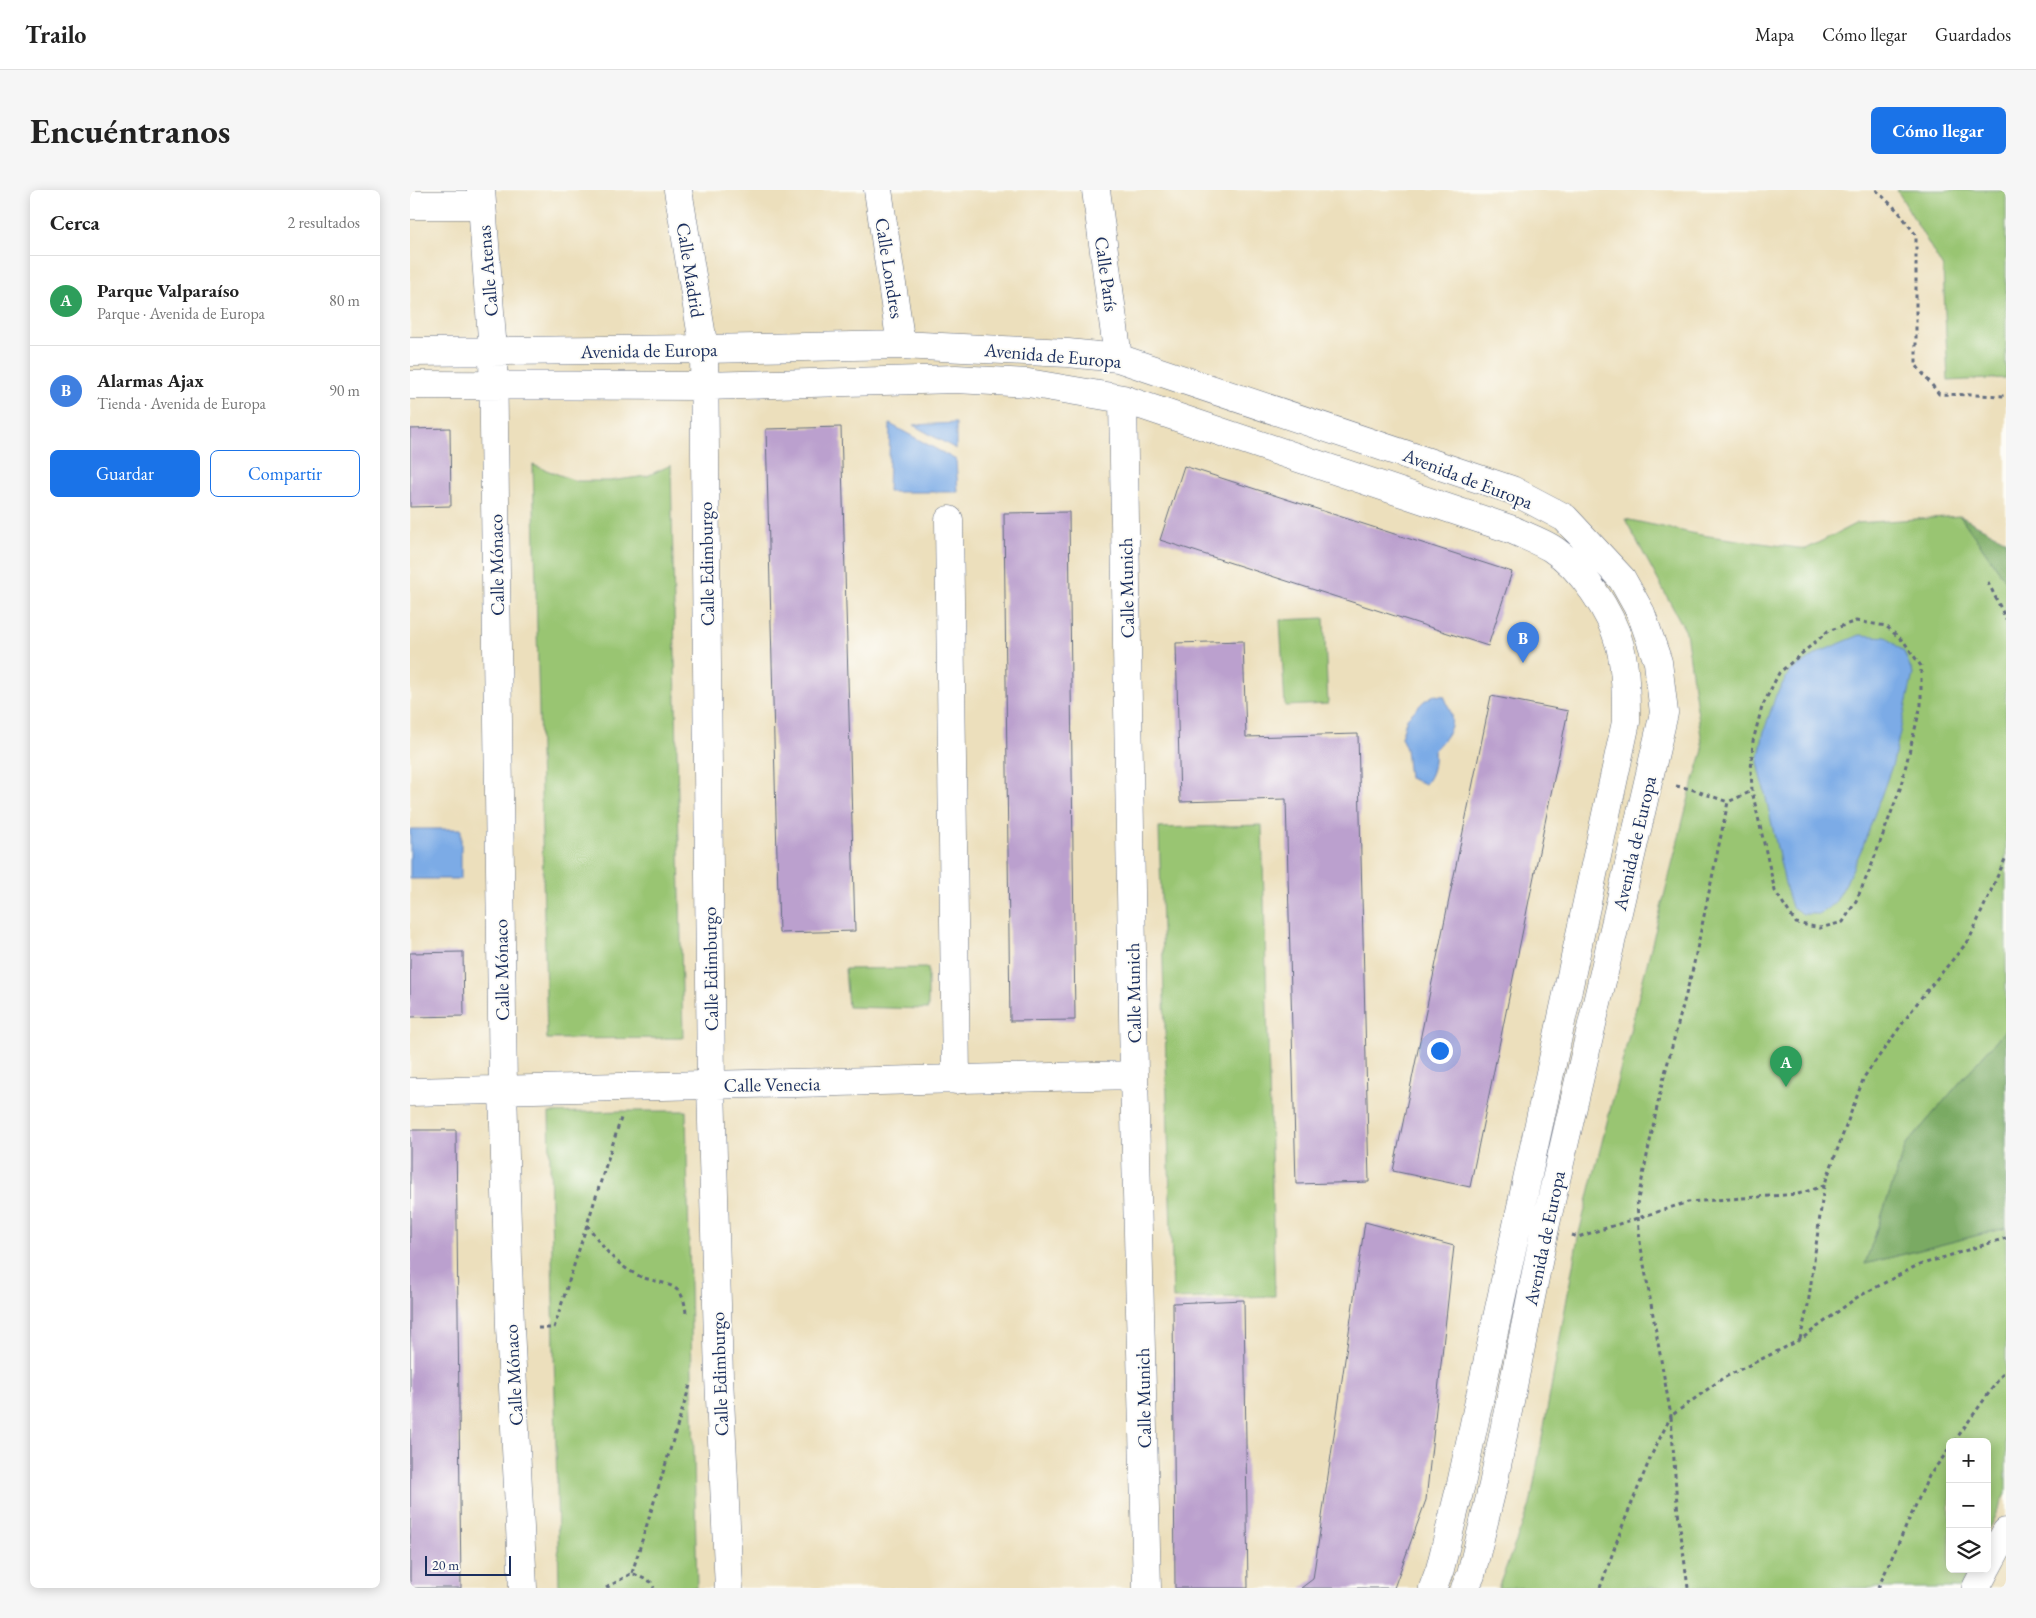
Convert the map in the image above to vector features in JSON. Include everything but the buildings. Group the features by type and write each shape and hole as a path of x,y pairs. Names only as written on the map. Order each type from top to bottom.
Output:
{"street":[{"name":"Calle Madrid","path":"678,190 704,349"},
{"name":"Calle Londres","path":"878,190 901,345"},
{"name":"Calle París","path":"1096,190 1118,358"},
{"path":"410,205 481,197"},
{"name":"Calle Atenas","path":"481,197 493,352"},
{"name":"Avenida de Europa","path":"410,352 901,345 1068,353 1118,358 1512,490 1565,518 1622,578 1641,613 1658,662 1664,713 1546,1223 1493,1485 1471,1575 1465,1588"},
{"name":"Calle Edimburgo","path":"704,349 711,1085 719,1377 729,1588"},
{"name":"Calle Mónaco","path":"493,352 502,1090 510,1328 523,1588"},
{"name":"Avenida de Europa","path":"410,385 704,386 956,380 1028,383 1123,399 1513,530 1550,548 1572,564 1589,584 1605,610 1620,645 1626,683 1626,722 1520,1204 1461,1484 1440,1569 1433,1588"},
{"name":"Calle Munich","path":"1123,399 1134,1075 1148,1588"},
{"path":"949,520 956,1080"},
{"name":"Calle Venecia","path":"410,1092 1134,1075"},
{"path":"1991,1560 2006,1532"},
{"path":"1976,1588 1984,1573"}],"path":[{"path":"1876,190 1898,211 1916,235 1916,366 1939,394 2006,396"},
{"path":"1988,582 2006,619"},
{"path":"1856,621 1886,626 1904,642 1921,666 1920,705 1900,789 1871,867 1856,901 1843,922 1820,928 1796,923 1775,891 1752,790 1753,741 1762,707 1779,673 1828,631 1856,621"},
{"path":"1648,780 1691,789 1728,802 1752,790"},
{"path":"1688,1588 1677,1504 1670,1416 1640,1242 1638,1204 1661,1088 1693,968 1728,802"},
{"path":"1800,1340 1808,1305 1824,1186 1864,1077 1920,998 1969,940 2006,857"},
{"path":"510,1328 554,1328 623,1111 623,1087"},
{"path":"1546,1223 1578,1238 1688,1202 1798,1194 1824,1186"},
{"path":"587,1225 619,1263 643,1277 665,1282 676,1288 685,1301 687,1320"},
{"path":"1600,1588 1622,1527 1670,1416 1723,1378 1800,1340 1856,1298 1916,1266 2006,1238"},
{"path":"1957,1438 2001,1376 2006,1372"},
{"path":"606,1588 632,1573 692,1376 719,1377"},
{"path":"1878,1588 1930,1476 1946,1454"},
{"path":"632,1573 651,1582 654,1588"}],"green space":[{"path":"1897,190 2006,190 2006,378 1948,381 1943,268"},
{"path":"533,465 576,481 610,481 647,476 671,465 683,1038 547,1039"},
{"path":"1960,516 2006,581 2006,1029 1906,1145 1865,1264 2006,1228 2006,1494 1991,1524 1991,1438 1946,1438 1946,1573 1967,1573 1960,1588 1498,1588 1530,1505 1578,1237 1691,789 1703,750 1686,632 1625,519 1701,535 1806,549 1857,523"},
{"path":"1960,516 2006,540 2006,581"},
{"path":"1324,618 1328,704 1285,706 1280,620"},
{"path":"1262,825 1275,1296 1173,1299 1159,828"},
{"path":"928,968 928,1009 848,1007 845,969"},
{"path":"2006,1029 2006,1228 1865,1264 1906,1145"},
{"path":"686,1111 697,1588 559,1588 549,1113"}],"water":[{"path":"956,423 956,449 913,425"},
{"path":"890,424 956,460 958,492 888,492"},
{"path":"1860,635 1886,637 1904,652 1913,674 1893,763 1863,846 1834,904 1819,914 1803,914 1792,907 1786,888 1758,762 1764,731 1776,695 1790,671 1822,651"},
{"path":"1434,695 1444,696 1452,720 1449,731 1434,750 1433,768 1425,784 1409,778 1406,749 1401,737 1407,718 1424,701"},
{"path":"410,829 461,829 461,879 410,879"}],"place":[{"name":"Alarmas Ajax","path":"1523,663"},
{"name":"Parque Valparaíso","path":"1786,1087"}]}
